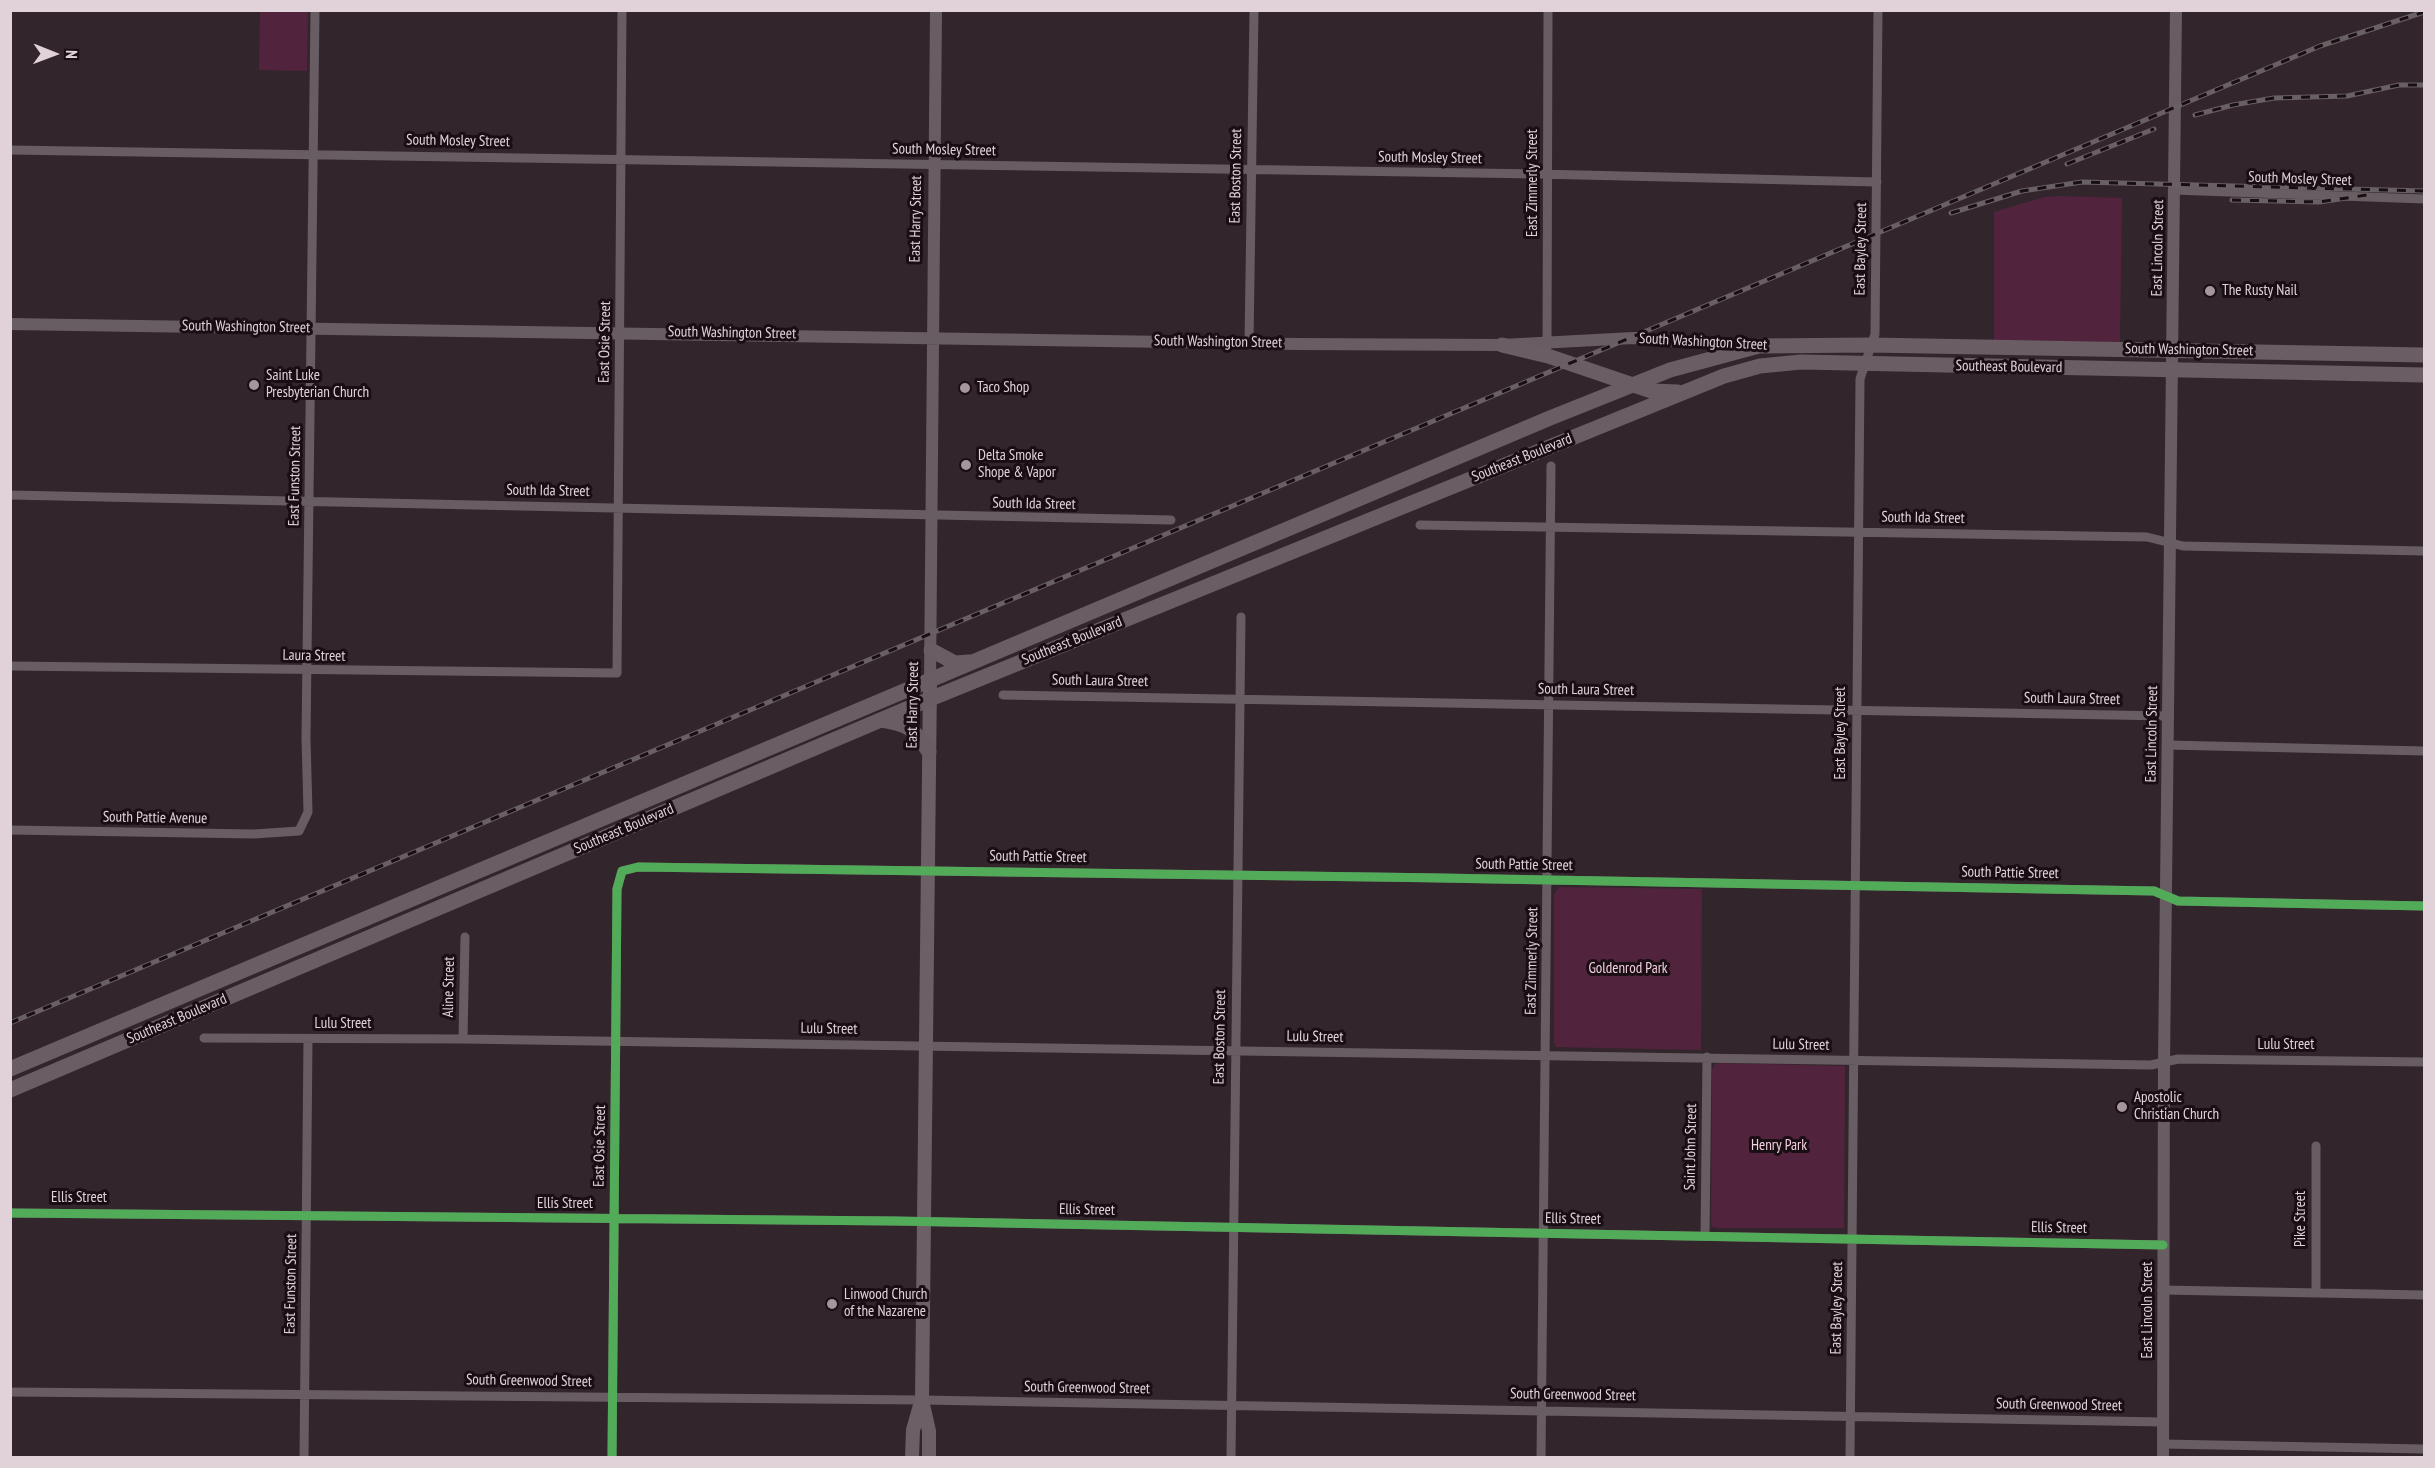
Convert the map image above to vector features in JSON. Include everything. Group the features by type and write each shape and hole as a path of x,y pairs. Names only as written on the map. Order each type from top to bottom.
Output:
{"main road":[{"path":"1502,345 1547,349 1651,391 1684,392"},
{"name":"South Washington Street","path":"1760,346 1870,345 2424,355"},
{"name":"Southeast Boulevard","path":"10,1069 1631,384 1710,358 1760,346"},
{"name":"Southeast Boulevard","path":"10,1090 930,699 1724,376 1760,366 1801,362 2171,370"},
{"name":"South Washington Street","path":"2171,370 2424,375"},
{"path":"931,650 955,663 978,661"},
{"name":"East Harry Street","path":"929,1458 929,1431 922,1400 930,681"},
{"path":"881,720 899,723 914,730 929,752"},
{"name":"East Harry Street","path":"912,1458 913,1430 922,1400"}],"street":[{"name":"East Funston Street","path":"299,831 308,812 315,10"},
{"name":"East Osie Street","path":"616,673 622,10"},
{"name":"East Harry Street","path":"930,681 936,10"},
{"name":"East Boston Street","path":"1249,343 1254,10"},
{"name":"East Zimmerly Street","path":"1547,349 1548,10"},
{"name":"East Bayley Street","path":"1850,1458 1860,379 1875,334 1878,10"},
{"name":"East Lincoln Street","path":"2163,1458 2164,1062 2176,10"},
{"name":"South Mosley Street","path":"10,150 1549,174 1877,182"},
{"name":"South Mosley Street","path":"2174,190 2424,199"},
{"name":"South Washington Street","path":"10,324 1502,345"},
{"name":"South Washington Street","path":"1547,349 1633,338 1760,346"},
{"name":"East Zimmerly Street","path":"1542,1458 1551,465"},
{"name":"South Ida Street","path":"10,495 618,507 1085,520 1171,520"},
{"name":"South Ida Street","path":"1420,525 2147,537 2183,546 2424,551"},
{"name":"East Boston Street","path":"1231,1458 1241,617"},
{"name":"Laura Street","path":"10,666 616,673"},
{"name":"South Laura Street","path":"1003,695 2168,716"},
{"path":"2167,745 2424,751"},
{"name":"South Pattie Avenue","path":"10,830 254,834 299,831"},
{"name":"South Pattie Street","path":"622,871 638,867 928,870 1856,885 2154,891 2178,901 2424,906"},
{"name":"East Osie Street","path":"612,1458 617,889 622,871"},
{"name":"Aline Street","path":"463,1039 465,937"},
{"name":"Lulu Street","path":"204,1038 463,1039 2140,1065 2180,1059 2424,1062"},
{"name":"East Funston Street","path":"304,1458 308,1039"},
{"name":"Saint John Street","path":"1705,1236 1707,1057"},
{"name":"Pike Street","path":"2316,1146 2316,1293"},
{"name":"Ellis Street","path":"10,1213 924,1222 2163,1245"},
{"path":"2163,1290 2424,1295"},
{"name":"South Greenwood Street","path":"10,1392 922,1400 1542,1409 2163,1422"},
{"path":"2163,1444 2424,1449"}],"green space":[{"path":"260,11 308,11 307,71 259,70"},
{"path":"2044,197 2122,198 2120,343 1994,340 1994,212"},
{"name":"Goldenrod Park","path":"1559,887 1702,889 1701,1050 1556,1047 1554,1043 1554,894"},
{"name":"Henry Park","path":"1719,1063 1845,1066 1844,1228 1716,1228 1711,1226 1712,1071 1714,1065"}],"railway":[{"path":"10,1023 2320,46 2424,12"},
{"path":"2195,115 2274,98 2347,96 2399,85 2424,85"},
{"path":"2067,164 2154,129"},
{"path":"1951,213 2022,191 2082,182 2424,191"},
{"path":"2232,200 2319,202 2367,195"}],"cycle path":[{"path":"612,1458 617,889 622,871 638,867 827,869 1965,887 2154,891 2178,901 2424,906"},
{"path":"10,1213 895,1221 2163,1245"}],"place":[{"name":"The Rusty Nail","path":"2210,291"},
{"name":"Saint Luke Presbyterian Church","path":"254,385"},
{"name":"Taco Shop","path":"965,388"},
{"name":"Delta Smoke Shope & Vapor","path":"966,465"},
{"name":"Apostolic Christian Church","path":"2122,1107"},
{"name":"Linwood Church of the Nazarene","path":"832,1304"}]}
